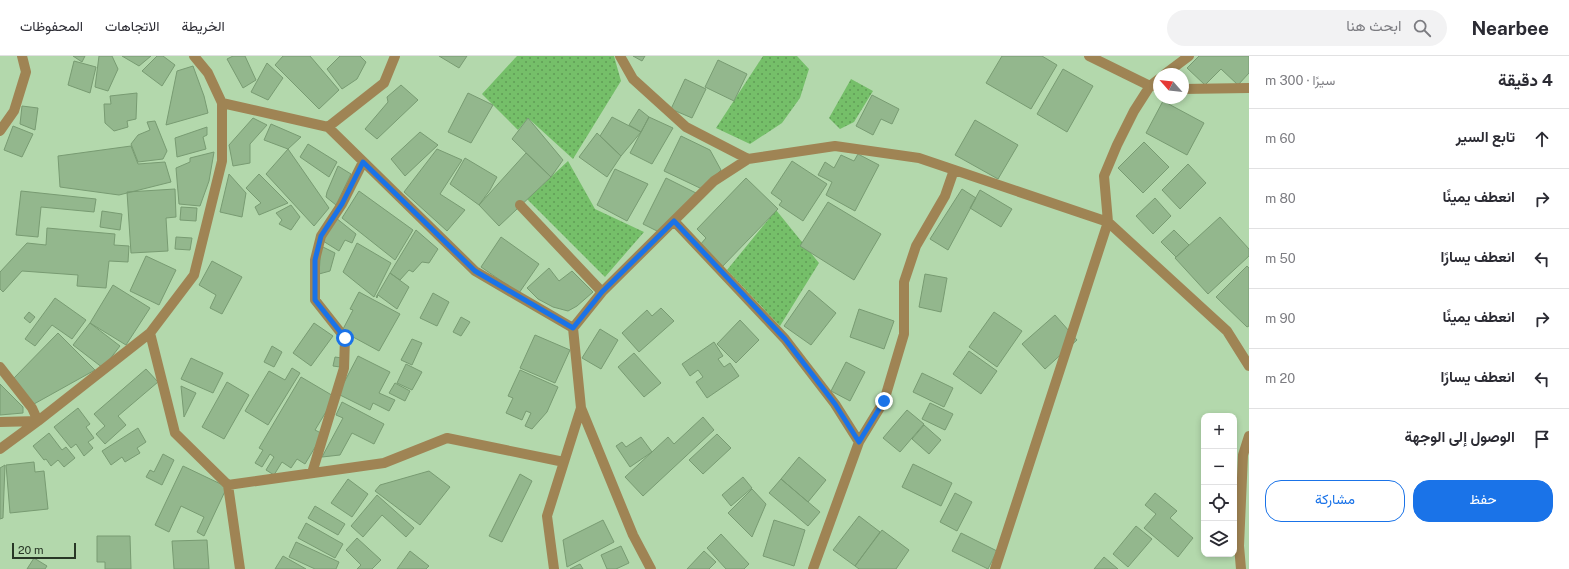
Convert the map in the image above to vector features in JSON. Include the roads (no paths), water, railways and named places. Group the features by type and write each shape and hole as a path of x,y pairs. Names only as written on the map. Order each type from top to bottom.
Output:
{"street":[{"path":"0,131 14,111 26,72 22,56"},
{"path":"0,449 150,333 194,275 222,161 222,103 208,73 194,56"},
{"path":"328,127 384,83 395,56"},
{"path":"620,56 633,79 686,127 748,159"},
{"path":"1089,56 1153,86"},
{"path":"1173,68 1189,56"},
{"path":"996,569 1108,222 1104,176 1117,145 1153,88"},
{"path":"1189,89 1249,88"},
{"path":"222,103 328,127 475,271 573,328"},
{"path":"651,569 633,535 581,408 573,328 602,292 714,181 748,159 835,146 919,158 1108,222 1227,331 1249,366"},
{"path":"312,473 344,368 345,338 315,300 315,260 321,236 342,204 363,162"},
{"path":"813,569 859,442 884,401 904,334 904,282 916,246 944,196 954,170"},
{"path":"520,206 602,292"},
{"path":"674,221 785,339 835,404 859,442"},
{"path":"150,333 175,433 228,485 240,569"},
{"path":"0,368 32,408 38,421"},
{"path":"554,569 547,516 581,408"},
{"path":"0,422 38,421"},
{"path":"1241,569 1239,546 1243,455 1249,436"},
{"path":"228,485 384,463 447,438 564,462"}]}
